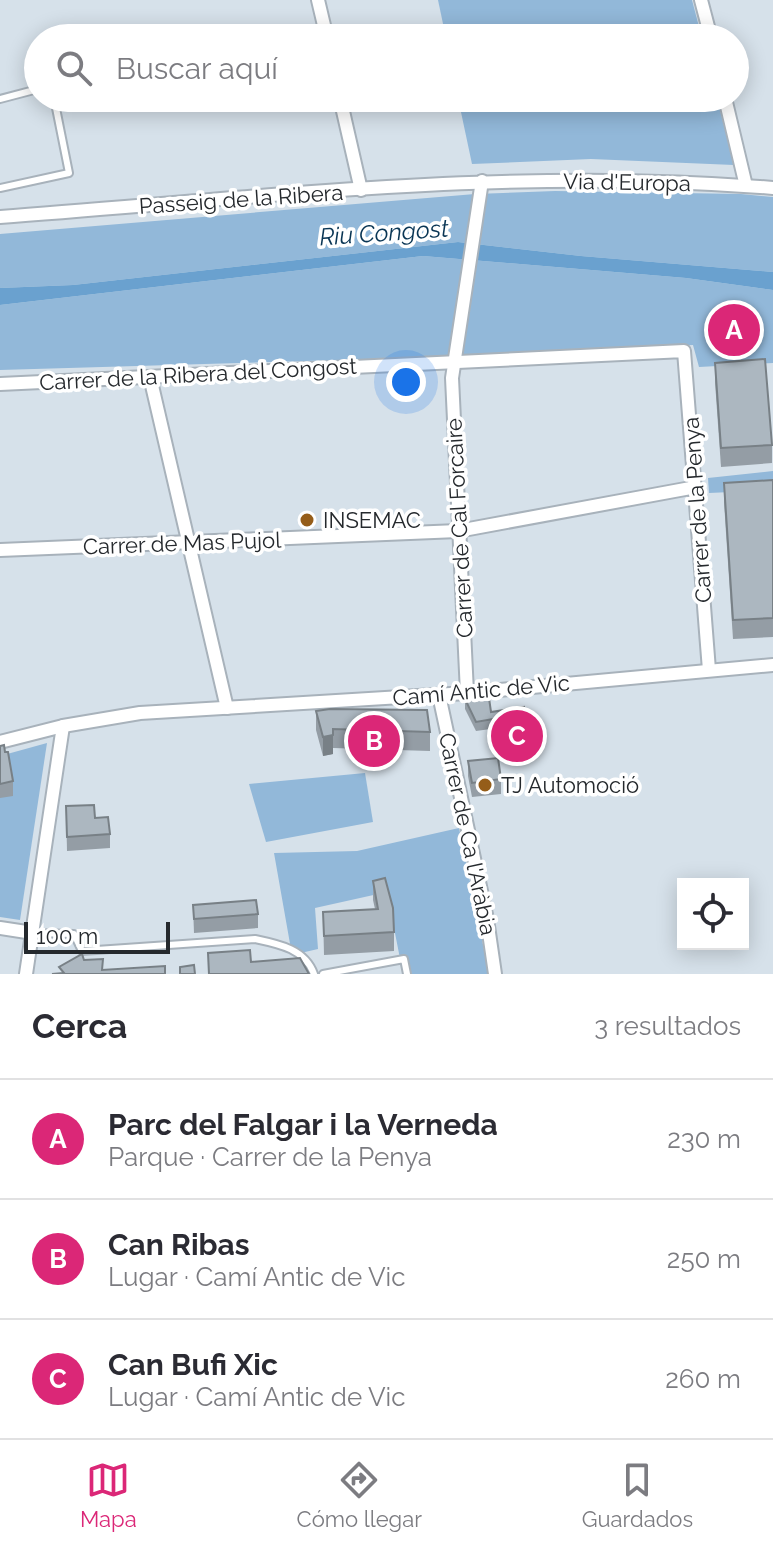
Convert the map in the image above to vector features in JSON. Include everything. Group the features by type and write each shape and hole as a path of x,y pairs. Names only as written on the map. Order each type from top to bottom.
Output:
{"street":[{"path":"318,0 324,24"},
{"path":"701,0 707,24"},
{"path":"343,112 361,190"},
{"path":"728,112 746,186"},
{"name":"Via d'Europa","path":"482,181 606,179 773,188"},
{"name":"Passeig de la Ribera","path":"0,217 482,181"},
{"name":"Carrer de Cal Forcaire","path":"467,693 452,378 482,181"},
{"name":"Carrer de la Ribera del Congost","path":"0,384 455,358 684,351"},
{"name":"Carrer de la Penya","path":"684,351 709,670"},
{"path":"150,377 227,708"},
{"name":"Carrer de Mas Pujol","path":"0,550 458,531 696,487"},
{"name":"Camí Antic de Vic","path":"0,742 63,726 140,713 467,693 773,665"},
{"name":"Carrer de Ca l'Aràbia","path":"439,695 487,919 495,974"},
{"path":"26,974 63,726"},
{"path":"0,928 33,933"}],"lane":[{"path":"0,99 24,93"},
{"path":"0,188 69,173 57,112"},
{"path":"33,933 74,934 82,951 255,939 279,944 305,957 314,974"},
{"path":"323,974 404,959 407,974"}],"shaded area":[{"path":"438,0 692,0 698,24 443,24"},
{"path":"461,112 721,112 734,165 591,159 472,164"},
{"path":"555,191 773,197 773,272 458,242 73,285 0,288 0,234 475,194"},
{"path":"458,242 773,272 773,290 686,278 423,256 0,305 0,288 73,285"},
{"path":"423,256 686,278 773,290 773,363 699,367 693,345 441,357 0,370 0,305"},
{"path":"773,471 773,490 709,493 708,478"},
{"path":"47,743 20,920 0,917 0,756"},
{"path":"365,773 373,822 266,842 249,784"},
{"path":"459,828 489,974 403,974 387,892 315,908 318,949 292,955 274,853 357,851"}],"building":[{"path":"765,359 772,445 721,448 715,363"},
{"path":"773,480 773,618 733,620 724,483"},
{"path":"489,698 491,712 524,707 529,744 510,747 505,717 476,722 465,699"},
{"path":"427,710 430,732 333,729 333,735 323,737 316,711"},
{"path":"4,745 13,781 0,784 0,746"},
{"path":"498,758 501,779 472,783 468,761"},
{"path":"94,805 95,818 108,817 110,834 67,837 66,806"},
{"path":"385,878 393,908 394,932 324,936 323,912 378,909 373,881"},
{"path":"256,900 258,914 194,919 193,905"},
{"path":"250,950 251,962 300,958 309,974 209,974 208,953"},
{"path":"82,954 84,960 103,959 102,970 165,966 165,974 52,974 64,973 59,967"},
{"path":"194,965 195,974 180,974 180,967"}],"place":[{"name":"Parc del Falgar i la Verneda","path":"734,330"},
{"name":"INSEMAC","path":"307,520"},
{"name":"Can Bufi Xic","path":"517,736"},
{"name":"Can Ribas","path":"374,741"},
{"name":"TJ Automoció","path":"485,785"}],"water label":[{"name":"Riu Congost","path":"384,233"}]}
